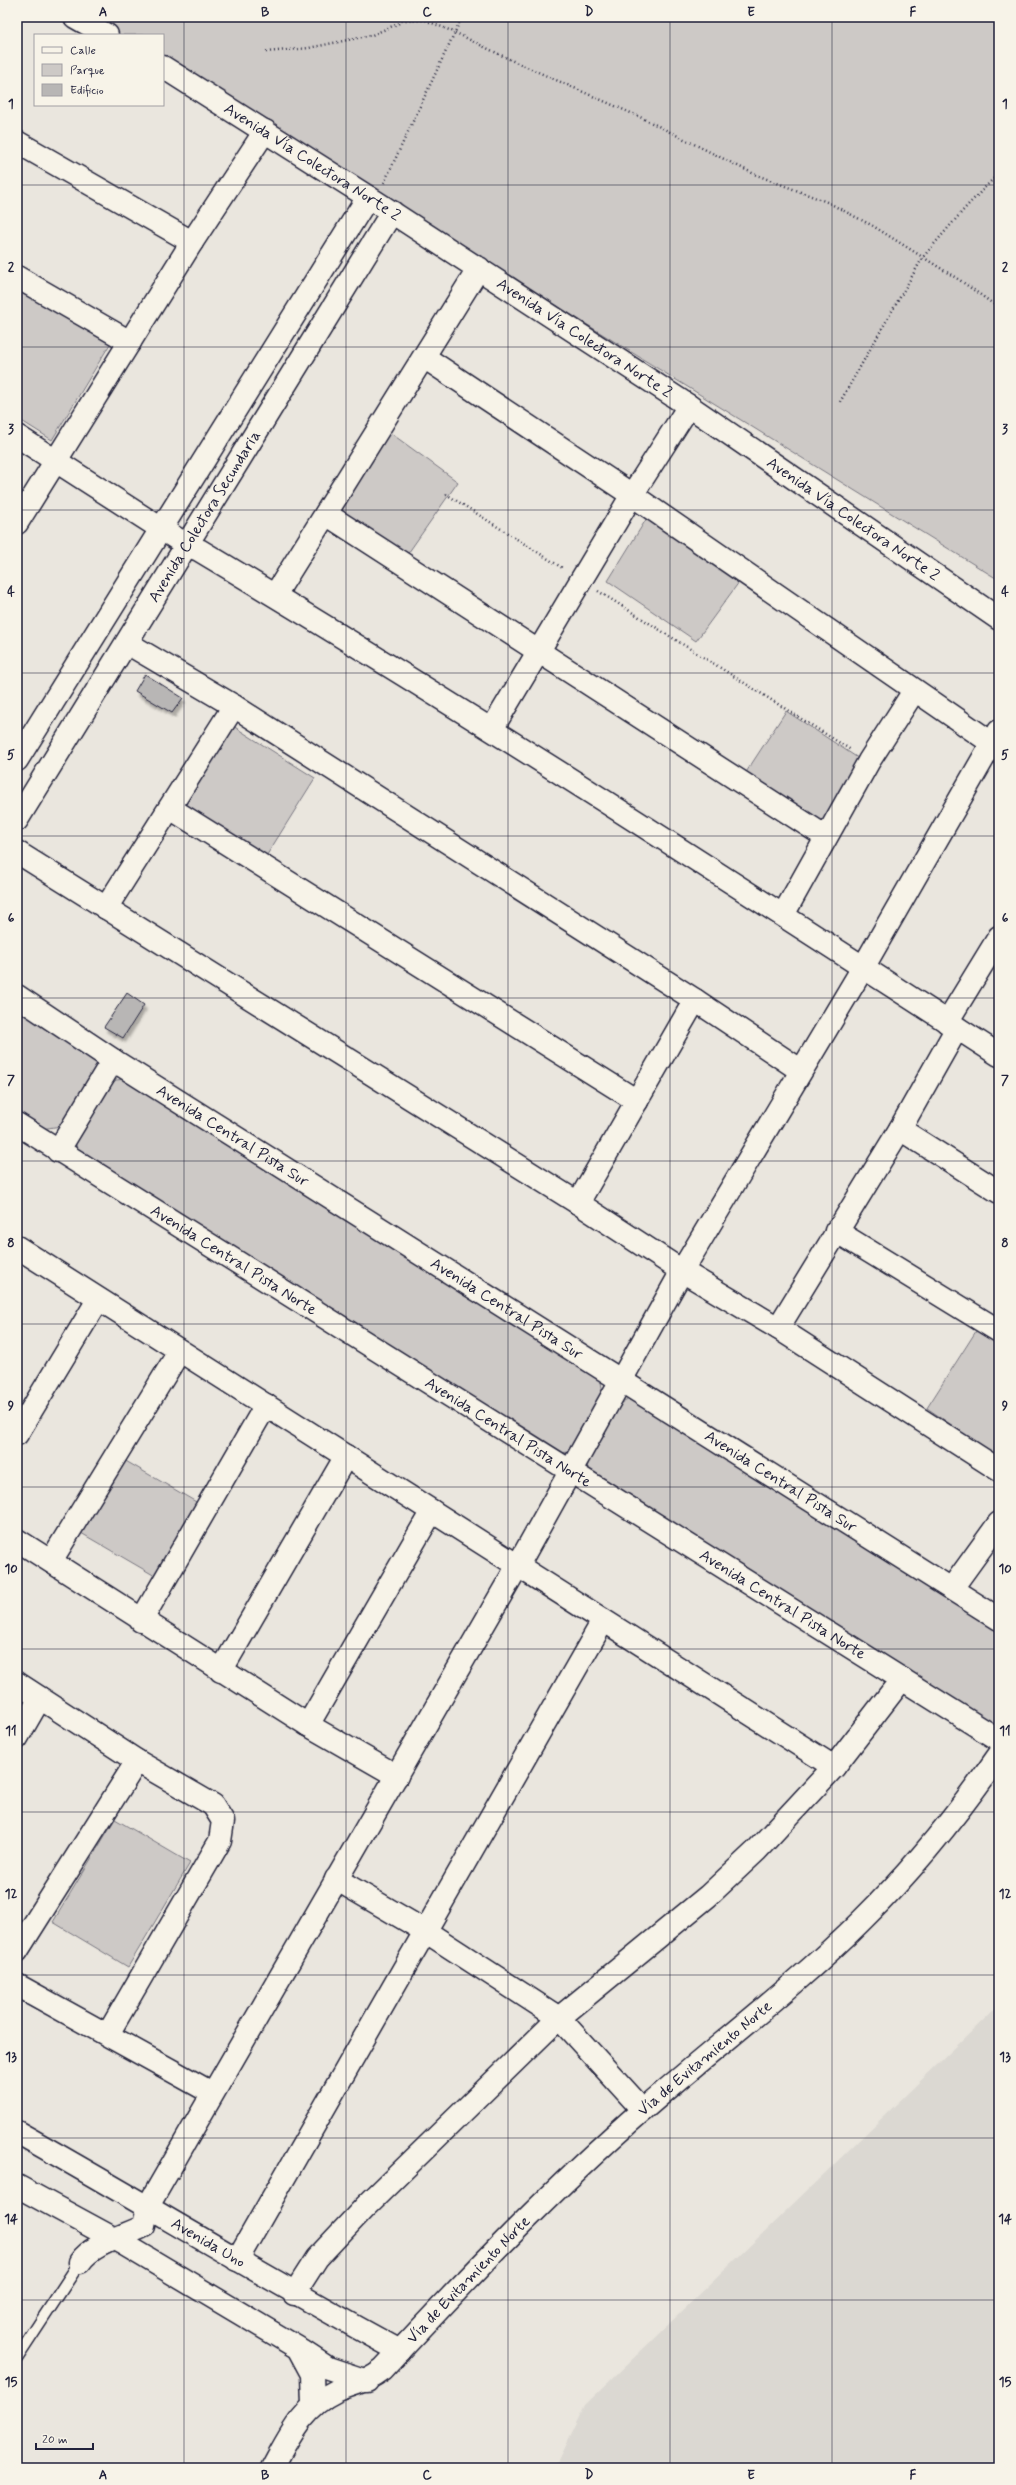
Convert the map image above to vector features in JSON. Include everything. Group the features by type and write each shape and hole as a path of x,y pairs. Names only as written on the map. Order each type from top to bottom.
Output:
{"street":[{"path":"75,17 105,34"},
{"name":"Avenida Vía Colectora Norte 2","path":"164,68 379,203 689,406 999,618"},
{"path":"17,523 192,242 266,131"},
{"path":"17,142 192,242"},
{"name":"Avenida Colectora Secundaria","path":"17,760 161,529 379,203"},
{"name":"Avenida Colectora Secundaria","path":"17,820 188,546 379,203"},
{"path":"275,595 479,268"},
{"path":"17,277 130,342"},
{"path":"80,2262 85,2254 97,2246 116,2240 144,2226 148,2206 212,2092 397,1776 517,1567 682,1271 996,741 914,691 632,495 424,357"},
{"path":"492,729 580,580 689,406"},
{"path":"17,436 188,546 199,550 275,595 492,729 864,966 999,1055"},
{"path":"326,514 826,837"},
{"path":"127,643 234,706 695,1000 800,1070"},
{"path":"783,915 869,761 914,691"},
{"path":"106,908 234,706"},
{"path":"170,808 637,1101"},
{"path":"17,852 578,1203 682,1271 778,1328 999,1470"},
{"path":"778,1328 836,1231 900,1129 952,1025 997,945"},
{"name":"Avenida Central Pista Sur","path":"17,996 113,1060 999,1618"},
{"path":"578,1203 695,1000"},
{"path":"58,1151 113,1060"},
{"name":"Avenida Central Pista Norte","path":"17,1124 999,1740"},
{"path":"900,1129 999,1192"},
{"path":"836,1231 999,1331"},
{"path":"17,1247 179,1352 266,1405 517,1567 834,1767"},
{"path":"17,1434 98,1300"},
{"path":"51,1561 179,1352"},
{"path":"141,1621 266,1405"},
{"path":"221,1671 346,1456"},
{"path":"308,1725 432,1511"},
{"path":"952,1588 999,1523"},
{"path":"17,1540 221,1671 308,1725 397,1776"},
{"path":"237,2260 603,1620"},
{"path":"294,2294 317,2258 365,2207 559,2018 708,1896 766,1841 834,1767 902,1679"},
{"path":"17,1683 137,1761 213,1805 224,1821 220,1840 108,2034"},
{"path":"17,1738 40,1698"},
{"name":"Vía de Evitamiento Norte","path":"272,2468 297,2421 313,2406 336,2391 367,2381 383,2369 529,2218 643,2110 750,2021 862,1920 925,1853 999,1755"},
{"path":"17,1951 137,1761"},
{"path":"336,1879 425,1931 559,2018 643,2110"},
{"path":"17,1985 212,2092"},
{"name":"Avenida Uno","path":"17,2132 148,2206 294,2294 400,2351"},
{"path":"17,2186 116,2240 258,2323 328,2368 367,2381"},
{"path":"298,2348 312,2374 313,2406"}],"lane":[{"path":"17,2358 80,2262"}],"path":[{"path":"379,203 462,17"},
{"path":"266,52 309,48 372,35 404,21 425,20 640,118 754,174 827,202 873,226 923,257 999,308"},
{"path":"840,402 923,257 967,206 999,173"},
{"path":"446,494 869,761"}],"shaded area":[{"path":"999,2005 999,2468 554,2468 585,2405"}],"green space":[{"path":"79,17 999,17 999,580 386,200 164,69 164,34 107,34"},
{"path":"17,290 110,344 52,440 17,418"},
{"path":"385,429 458,482 404,559 332,514"},
{"path":"650,513 742,578 696,641 608,581"},
{"path":"786,711 864,762 824,829 743,777"},
{"path":"233,726 315,778 265,858 180,807"},
{"path":"17,1008 93,1056 97,1065 95,1072 61,1126 41,1129 17,1113"},
{"path":"127,1079 600,1376 603,1394 573,1448 568,1452 560,1453 80,1153 75,1143 108,1085 116,1080"},
{"path":"978,1328 999,1341 999,1458 927,1408"},
{"path":"628,1400 638,1400 999,1630 999,1727 594,1476 587,1469 589,1458 615,1406"},
{"path":"124,1460 198,1503 155,1576 81,1533"},
{"path":"115,1819 190,1863 128,1967 53,1922"}],"building":[{"path":"145,674 183,698 172,713 135,691"},
{"path":"127,993 144,1005 123,1038 104,1027"}]}
